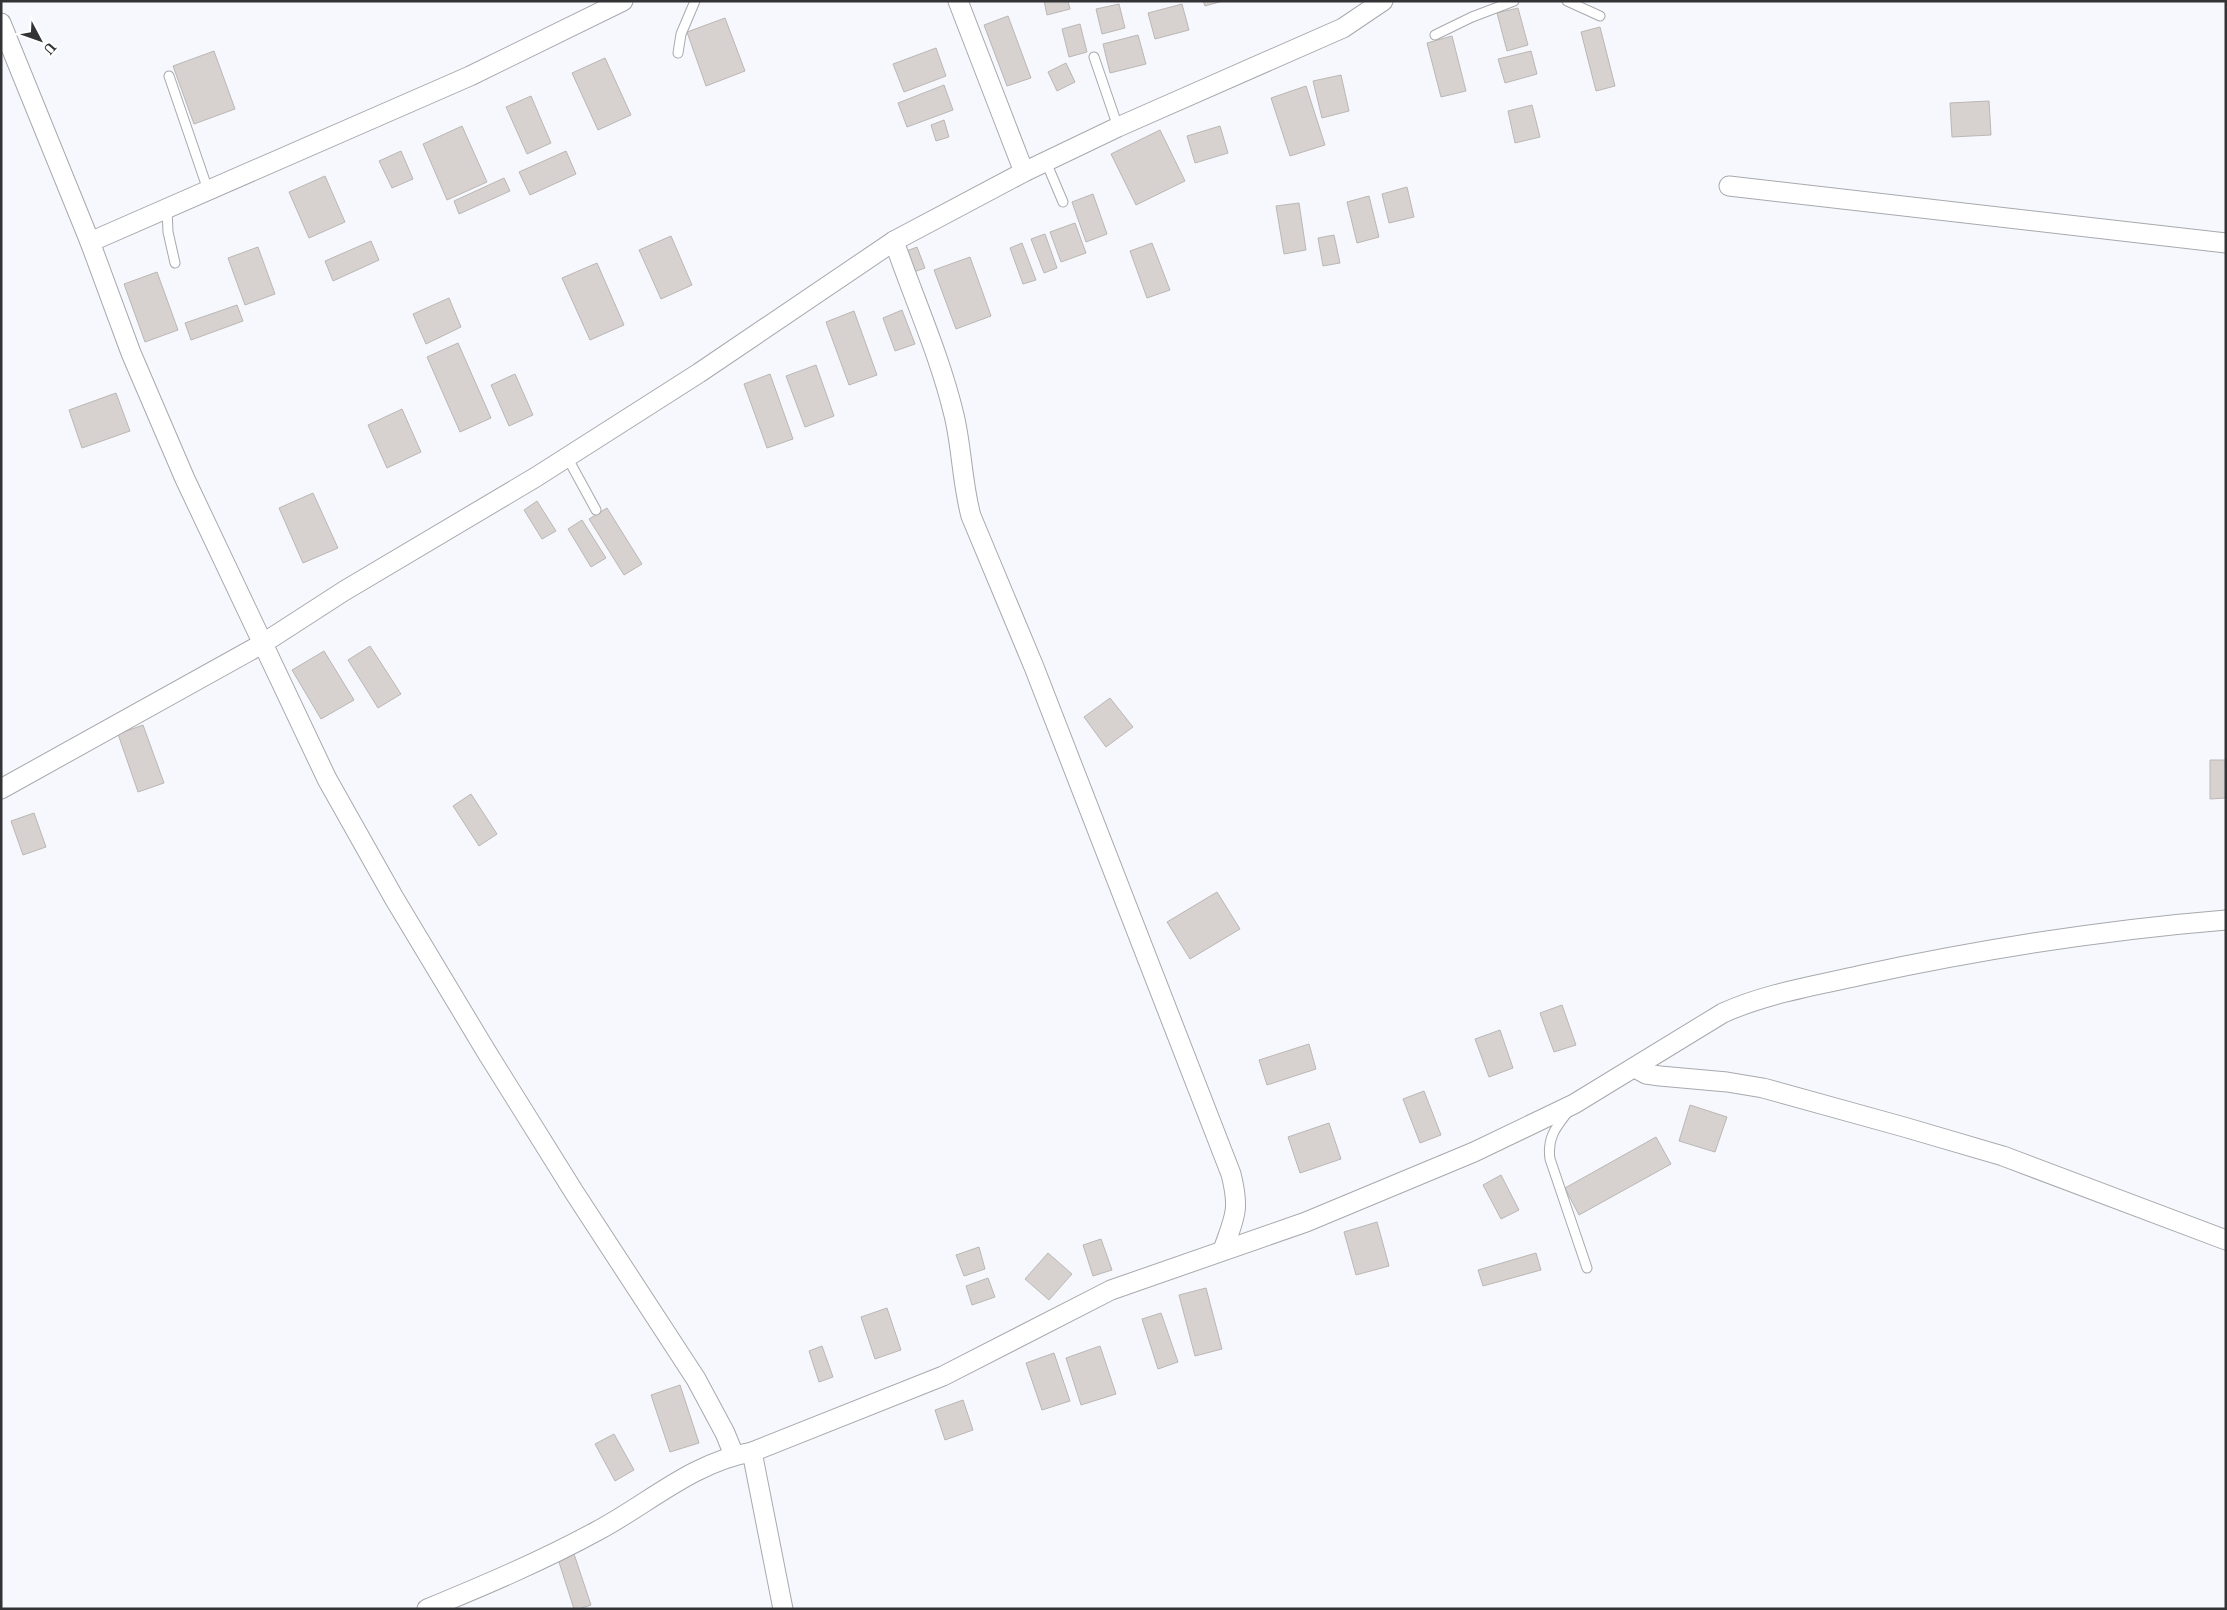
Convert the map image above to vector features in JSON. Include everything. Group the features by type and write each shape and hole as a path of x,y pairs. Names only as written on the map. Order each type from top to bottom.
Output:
{"street":[{"path":"90,242 470,76 623,1"},
{"path":"958,1 1024,172"},
{"path":"1,789 262,644 567,457 699,373 894,241 1024,172 1118,127 1343,28 1383,1"},
{"path":"1,23 90,242 131,353 185,479 327,779 394,898 569,1184 696,1379 725,1433 734,1455"},
{"path":"1729,186 2226,243"},
{"path":"894,241 942,374 954,415 964,493 971,516 1034,667 1231,1174 1236,1195 1237,1212 1223,1250"},
{"path":"427,1609 535,1563 599,1530 678,1480 734,1455 752,1452 943,1376 1110,1290 1306,1222 1374,1196 1474,1152 1574,1104 1723,1013 1768,996 1890,969 2021,945 2165,925 2226,920"},
{"path":"1635,1068 1646,1074 1727,1082 1763,1088 1940,1137 2003,1156 2226,1240"},
{"path":"752,1452 783,1609"}],"lane":[{"path":"678,53 681,34 695,1"},
{"path":"1435,35 1472,17 1514,1"},
{"path":"1567,1 1600,16"},
{"path":"1094,58 1118,127"},
{"path":"169,76 208,190"},
{"path":"1046,162 1062,202"},
{"path":"167,208 168,232 175,264"},
{"path":"567,457 596,510"},
{"path":"1574,1104 1554,1131 1548,1144 1550,1159 1587,1268"}],"building":[{"path":"1044,1 1068,1 1070,9 1047,15"},
{"path":"1203,1 1223,1 1205,6"},
{"path":"1119,4 1125,28 1102,34 1096,9"},
{"path":"1182,4 1189,30 1155,39 1148,13"},
{"path":"1518,8 1528,45 1507,51 1497,13"},
{"path":"1008,16 1031,78 1007,86 984,25"},
{"path":"725,18 745,71 706,86 687,32"},
{"path":"1080,24 1087,52 1069,57 1062,29"},
{"path":"1600,27 1615,86 1596,91 1581,32"},
{"path":"1138,35 1146,64 1110,73 1103,44"},
{"path":"1452,36 1466,91 1441,97 1427,43"},
{"path":"936,48 946,76 904,92 893,64"},
{"path":"214,51 235,109 194,124 173,66"},
{"path":"1531,51 1537,74 1505,83 1498,59"},
{"path":"605,58 631,115 598,130 572,73"},
{"path":"1066,63 1075,82 1057,91 1048,72"},
{"path":"1341,75 1349,111 1322,118 1313,81"},
{"path":"944,85 953,110 907,127 898,103"},
{"path":"1306,86 1325,145 1290,156 1271,98"},
{"path":"531,96 551,143 527,154 506,107"},
{"path":"1989,101 1991,135 1952,137 1950,103"},
{"path":"1532,105 1540,137 1515,143 1508,111"},
{"path":"944,120 949,137 936,141 931,125"},
{"path":"462,126 487,182 447,200 423,144"},
{"path":"1220,126 1228,153 1195,163 1187,136"},
{"path":"1160,130 1185,181 1136,205 1111,154"},
{"path":"401,151 413,179 392,188 379,161"},
{"path":"566,151 576,174 530,195 519,172"},
{"path":"325,176 345,222 309,238 289,192"},
{"path":"504,178 510,191 459,214 454,201"},
{"path":"1407,187 1414,217 1389,223 1382,194"},
{"path":"1093,194 1107,234 1086,242 1072,202"},
{"path":"1369,196 1379,237 1357,243 1347,202"},
{"path":"1299,203 1306,250 1284,254 1276,206"},
{"path":"1075,223 1086,253 1061,262 1050,232"},
{"path":"1045,234 1057,268 1044,273 1031,239"},
{"path":"1334,235 1340,263 1323,266 1318,238"},
{"path":"671,236 692,285 661,299 639,250"},
{"path":"371,241 379,260 333,281 325,261"},
{"path":"1022,243 1036,280 1023,284 1010,248"},
{"path":"1152,243 1170,290 1147,298 1130,251"},
{"path":"258,247 275,294 245,305 228,258"},
{"path":"917,247 925,268 911,273 904,252"},
{"path":"970,257 991,316 956,329 934,270"},
{"path":"597,263 624,325 590,340 562,278"},
{"path":"157,272 178,330 145,342 124,284"},
{"path":"449,298 461,327 426,344 413,314"},
{"path":"237,305 243,321 191,340 185,323"},
{"path":"902,310 915,344 895,351 883,318"},
{"path":"854,311 877,375 849,385 826,322"},
{"path":"458,343 491,418 460,432 427,357"},
{"path":"816,365 834,416 805,427 786,376"},
{"path":"515,374 533,415 509,426 491,385"},
{"path":"770,374 793,439 767,448 744,384"},
{"path":"116,393 130,431 82,448 69,410"},
{"path":"402,409 421,452 387,468 368,425"},
{"path":"313,493 338,548 303,563 279,508"},
{"path":"537,501 556,531 542,539 524,510"},
{"path":"607,508 642,564 624,575 589,519"},
{"path":"582,520 606,558 591,567 568,529"},
{"path":"370,646 401,694 378,708 348,660"},
{"path":"324,651 354,700 321,719 292,670"},
{"path":"1110,698 1133,727 1106,747 1084,717"},
{"path":"143,725 164,783 138,792 118,734"},
{"path":"2210,760 2226,760 2226,798 2210,799"},
{"path":"471,794 497,834 479,846 453,806"},
{"path":"34,813 46,847 23,855 11,821"},
{"path":"1217,892 1240,929 1190,959 1167,922"},
{"path":"1562,1005 1576,1045 1554,1052 1540,1013"},
{"path":"1500,1030 1513,1068 1489,1077 1475,1039"},
{"path":"1309,1044 1316,1069 1267,1085 1259,1060"},
{"path":"1424,1091 1441,1135 1420,1143 1403,1099"},
{"path":"1690,1105 1727,1117 1715,1152 1679,1141"},
{"path":"1329,1123 1341,1159 1300,1173 1288,1137"},
{"path":"1656,1137 1671,1164 1579,1215 1565,1188"},
{"path":"1501,1175 1519,1210 1501,1219 1483,1185"},
{"path":"1377,1222 1389,1266 1356,1275 1344,1232"},
{"path":"1101,1239 1112,1270 1093,1276 1083,1245"},
{"path":"979,1247 985,1269 964,1276 956,1255"},
{"path":"1048,1253 1072,1274 1049,1300 1025,1279"},
{"path":"1536,1253 1541,1270 1483,1286 1478,1270"},
{"path":"988,1278 995,1297 972,1305 966,1286"},
{"path":"1206,1288 1222,1349 1195,1356 1179,1295"},
{"path":"887,1308 901,1350 875,1359 861,1317"},
{"path":"1161,1313 1178,1362 1158,1369 1142,1319"},
{"path":"822,1346 833,1377 819,1382 809,1351"},
{"path":"1100,1346 1116,1394 1081,1405 1066,1358"},
{"path":"1054,1353 1070,1401 1042,1410 1026,1363"},
{"path":"680,1385 699,1443 670,1452 651,1395"},
{"path":"963,1400 973,1430 945,1440 935,1410"},
{"path":"614,1434 634,1470 615,1481 595,1444"},
{"path":"574,1554 591,1605 579,1609 574,1609 558,1559"}]}
